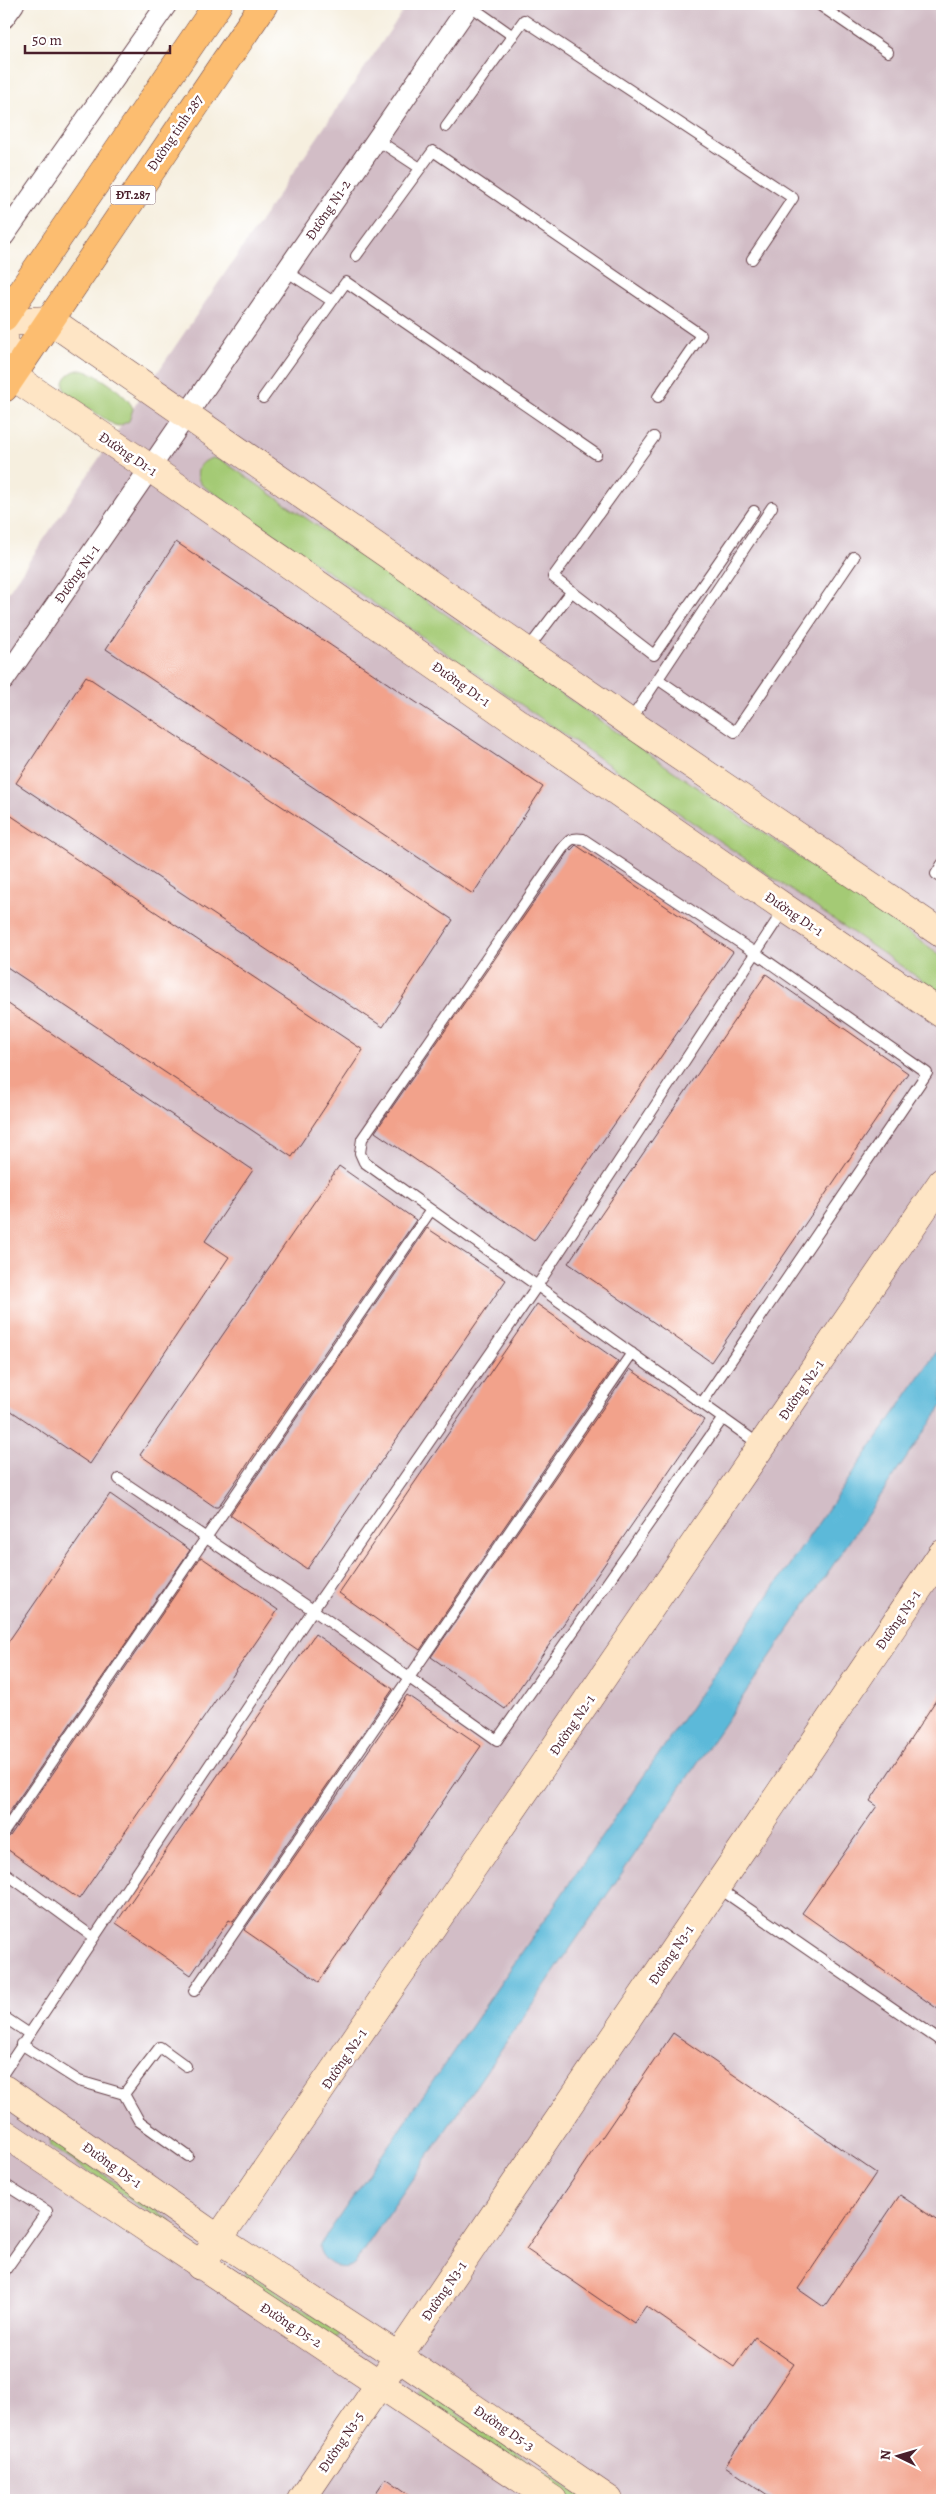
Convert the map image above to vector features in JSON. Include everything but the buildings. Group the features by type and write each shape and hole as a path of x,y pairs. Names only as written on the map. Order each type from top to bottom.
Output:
{"main road":[{"name":"ĐT.287","path":"4,317 218,4"},
{"name":"Đường tỉnh 287","path":"8,382 264,4"}],"street":[{"path":"4,18 14,4"},
{"name":"Đường N1-2","path":"186,416 469,4"},
{"path":"4,236 160,6"},
{"path":"4,322 50,320 629,722 942,934"},
{"path":"4,338 8,382"},
{"name":"Đường D1-1","path":"8,382 150,468 785,908 942,1014"},
{"name":"Đường N1-1","path":"4,680 186,416"},
{"name":"Đường N2-1","path":"200,2266 220,2240 763,1447 942,1182"},
{"name":"Đường N3-1","path":"381,2384 942,1554"},
{"name":"Đường D5-1","path":"4,2089 220,2240"},
{"path":"4,2133 200,2266"},
{"path":"220,2240 399,2357"},
{"name":"Đường D5-2","path":"200,2266 381,2384"},
{"name":"Đường D5-3","path":"399,2357 609,2500"},
{"path":"381,2384 553,2500"},
{"name":"Đường N3-5","path":"301,2500 381,2384"}],"lane":[{"path":"469,4 512,36"},
{"path":"818,4 888,52"},
{"path":"446,127 524,20 793,198 752,259"},
{"path":"376,139 420,168"},
{"path":"356,256 432,151 701,335 658,397"},
{"path":"286,271 332,301"},
{"path":"263,398 346,282 596,454"},
{"path":"654,437 553,577 654,655 754,511"},
{"path":"629,722 659,680 772,507"},
{"path":"659,680 735,732 854,557"},
{"path":"526,651 572,591"},
{"path":"702,1403 927,1073 757,954 583,839 576,838 569,840 362,1139 360,1153 364,1162 763,1447"},
{"path":"942,864 936,874 942,878"},
{"path":"4,2072 28,2033 313,1610 538,1286 757,954 785,908"},
{"path":"4,1832 431,1210"},
{"path":"194,1991 632,1353"},
{"path":"119,1479 313,1610 497,1740 723,1418"},
{"path":"4,1872 93,1937"},
{"path":"718,1886 942,2042"},
{"path":"4,2017 28,2033"},
{"path":"21,2044 79,2082 124,2094 139,2121 188,2156"},
{"path":"124,2094 160,2047 186,2066"},
{"path":"4,2184 47,2211 4,2272"}],"shaded area":[{"path":"408,4 942,4 942,2500 4,2500 4,598"}],"green space":[{"path":"78,370 92,373 118,390 125,397 133,409 129,421 119,426 114,425 66,393 64,382 66,378"},
{"path":"213,458 223,461 942,956 942,994 202,485 198,476 199,468 204,462"},
{"path":"50,2138 172,2221 165,2223 51,2146"},
{"path":"245,2271 338,2331 339,2335 334,2339 245,2278"},
{"path":"425,2390 586,2500 568,2500 418,2394 418,2391"}],"water":[{"path":"942,1344 942,1406 354,2264 344,2268 327,2261 323,2257 319,2246"}]}
